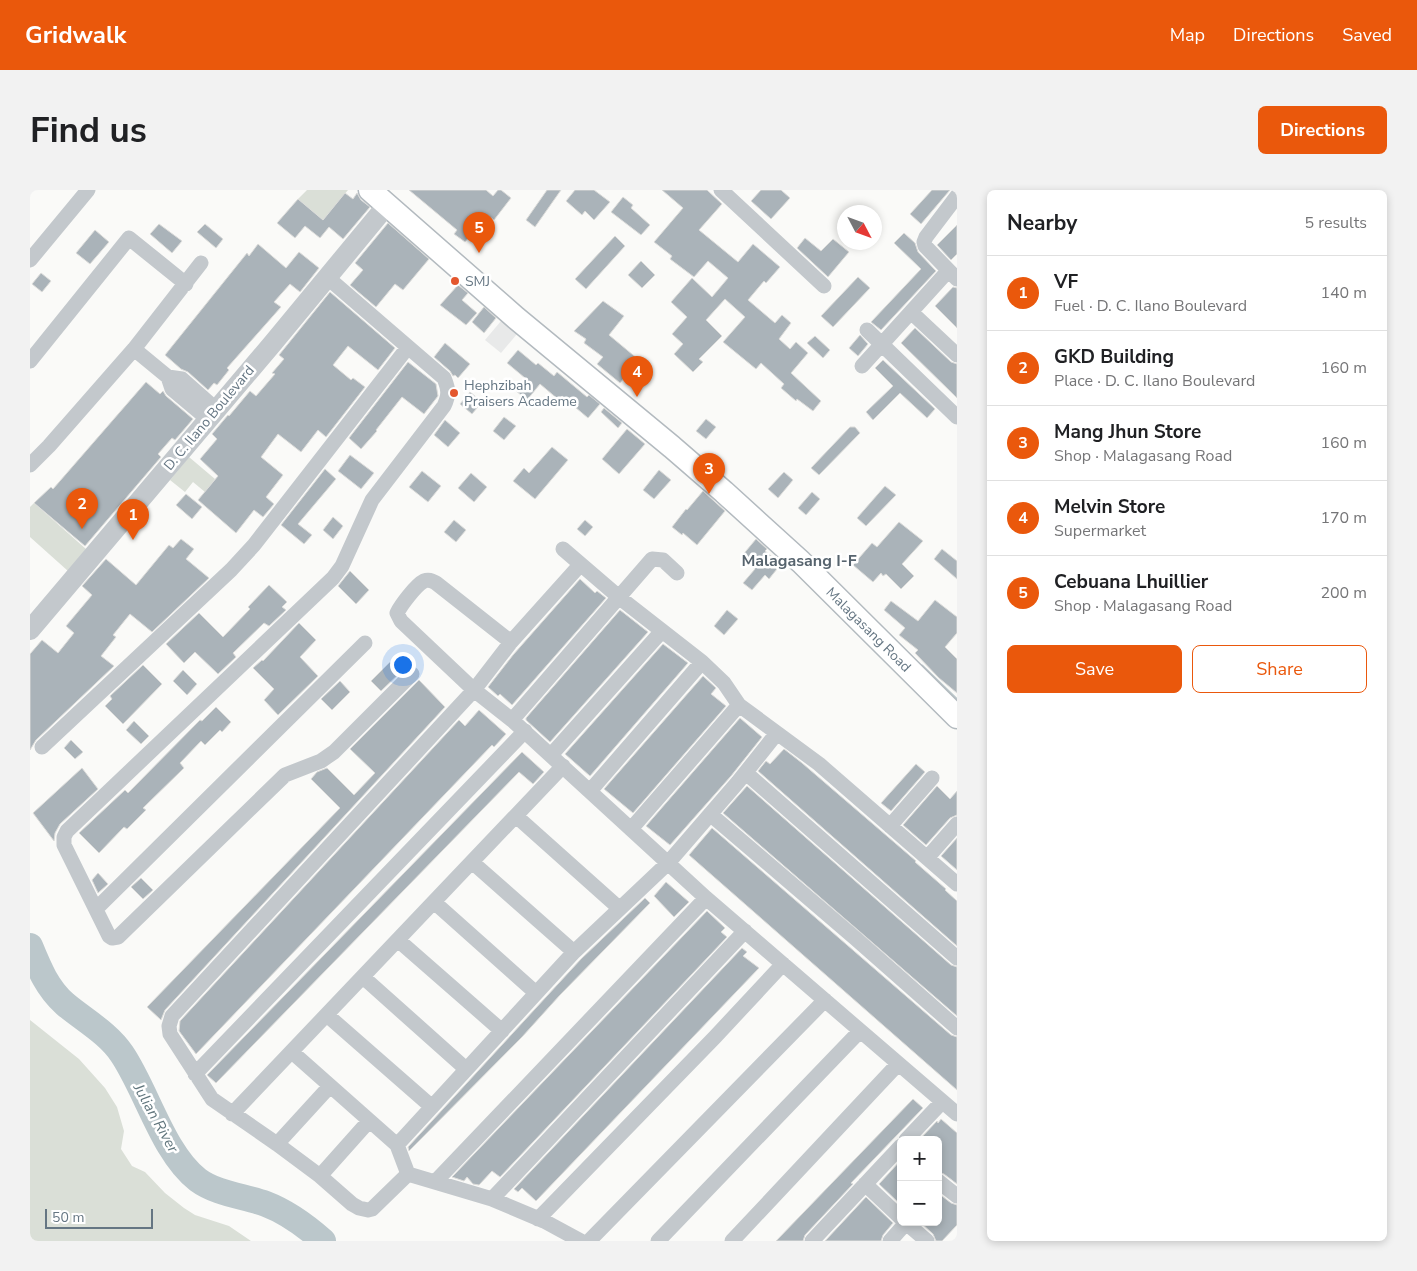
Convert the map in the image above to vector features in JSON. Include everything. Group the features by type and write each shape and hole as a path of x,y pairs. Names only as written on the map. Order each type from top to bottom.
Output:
{"main road":[{"name":"Malagasang Road","path":"370,190 516,318 724,492 801,562 957,717"}],"street":[{"path":"30,260 88,190"},
{"path":"721,190 824,286"},
{"path":"862,366 910,312 952,275 925,246 924,242 955,202"},
{"name":"D. C. Ilano Boulevard","path":"30,630 213,415 387,206"},
{"path":"30,361 129,238 186,284"},
{"path":"30,465 134,349 201,263"},
{"path":"328,278 444,378 449,389 448,398 444,406 372,500 342,566 333,578 68,831 64,837 64,845 109,936 112,938 118,937 285,775 321,761 334,752 412,674"},
{"path":"910,312 957,355"},
{"path":"867,330 957,417"},
{"path":"42,747 231,570 254,544 408,347"},
{"path":"134,349 168,377 182,379 213,415"},
{"path":"563,549 620,598 702,662 724,683 739,705 819,764 957,884"},
{"path":"512,720 652,559 663,560 677,572"},
{"path":"408,1174 372,1209 359,1208 352,1204 320,1176 212,1099 170,1034 169,1026 172,1016 474,690 511,642 580,565"},
{"path":"511,642 436,583 429,580 419,585 397,613 401,621 474,690 512,720 706,898 957,1114"},
{"path":"550,755 662,631"},
{"path":"96,908 365,643"},
{"path":"590,791 702,662"},
{"path":"631,829 739,705"},
{"path":"195,1074 524,731"},
{"path":"397,1145 574,952 668,863 746,773 777,733"},
{"path":"232,1114 563,766"},
{"path":"746,773 957,958"},
{"path":"890,826 932,778"},
{"path":"710,814 957,1028"},
{"path":"516,816 619,908"},
{"path":"927,858 957,824"},
{"path":"472,862 574,952"},
{"path":"435,1182 706,898"},
{"path":"434,902 536,993"},
{"path":"492,1199 745,931"},
{"path":"398,940 502,1031"},
{"path":"538,1219 715,1037 783,964"},
{"path":"363,977 466,1069"},
{"path":"589,1241 825,1000"},
{"path":"327,1015 432,1107"},
{"path":"658,1241 860,1031"},
{"path":"292,1052 397,1145 408,1174"},
{"path":"732,1241 898,1064"},
{"path":"277,1144 330,1086"},
{"path":"910,1136 942,1102"},
{"path":"320,1176 369,1121"},
{"path":"812,1241 897,1150"},
{"path":"408,1174 492,1199 538,1219 581,1241"},
{"path":"939,1181 957,1196"},
{"path":"865,1184 897,1214"},
{"path":"890,1241 900,1226"},
{"path":"910,1226 927,1241"}],"shaded area":[{"path":"307,190 348,190 323,220 298,199"},
{"path":"501,321 517,334 501,353 485,340"},
{"path":"189,457 215,479 205,492 193,482 185,492 170,480"},
{"path":"34,503 86,549 68,571 30,537 30,507"},
{"path":"30,1020 79,1059 105,1088 117,1107 124,1131 121,1149 132,1166 145,1172 165,1193 195,1215 229,1226 251,1241 30,1241"}],"building":[{"path":"409,190 486,190 493,196 498,190 501,190 511,198 494,220 487,215 465,242 454,234 457,230"},
{"path":"547,190 561,190 535,227 526,220"},
{"path":"575,190 594,190 610,202 594,220 585,211 582,215 566,201"},
{"path":"662,190 707,190 722,204 699,230 738,262 753,244 780,267 766,283 764,281 748,300 775,323 782,315 791,323 779,339 790,349 796,342 808,353 791,373 821,401 813,411 797,399 796,401 781,388 784,384 761,363 756,369 723,342 745,317 725,299 706,320 722,336 699,359 703,362 693,372 674,354 683,344 672,334 687,317 671,302 692,278 712,297 728,278 708,261 694,277 670,259 672,256 654,242 683,208"},
{"path":"761,190 781,190 790,198 771,219 751,201"},
{"path":"932,190 950,190 921,224 910,214"},
{"path":"345,193 353,199 357,193 361,200 370,207 343,239 329,227 320,238 305,226 295,238 277,223 298,199 323,220"},
{"path":"623,197 633,205 631,208 650,225 641,235 611,212"},
{"path":"388,223 429,259 403,290 395,284 376,307 350,285 363,270 355,263"},
{"path":"159,224 182,241 172,253 150,234"},
{"path":"205,224 223,239 216,248 197,232"},
{"path":"957,225 957,254 951,260 937,245"},
{"path":"95,230 109,242 90,264 76,253"},
{"path":"904,233 915,243 918,252 936,271 881,330 871,322 921,269 894,243"},
{"path":"615,236 625,246 586,289 575,279"},
{"path":"805,238 821,251 833,239 837,242 837,250 847,250 849,252 828,277 797,248"},
{"path":"258,244 286,268 299,252 319,268 300,292 290,284 274,302 281,307 227,368 229,370 217,385 214,383 208,390 165,355 247,253 249,256"},
{"path":"641,261 655,275 642,288 628,275"},
{"path":"41,273 51,281 42,292 32,284"},
{"path":"858,277 870,288 833,327 821,316"},
{"path":"458,285 468,293 462,300 477,313 466,325 440,305"},
{"path":"953,287 957,288 957,328 935,306"},
{"path":"330,292 395,348 378,370 348,346 333,365 351,380 353,378 365,387 326,437 318,430 301,452 278,434 261,457 283,475 266,497 274,504 263,517 254,510 236,533 198,500 218,476 200,459 217,439 212,434 228,415 250,391 256,396 275,374 272,373 284,359 279,355"},
{"path":"603,301 624,316 609,335 639,360 620,383 597,364 603,357 584,343 586,339 574,331"},
{"path":"484,307 496,318 484,333 472,322"},
{"path":"915,328 951,362 957,364 957,398 901,343"},
{"path":"860,335 868,344 858,356 849,348"},
{"path":"815,336 830,350 823,358 807,343"},
{"path":"445,343 470,364 458,378 455,375 453,376 434,357"},
{"path":"518,350 536,365 538,363 554,376 557,372 587,397 589,395 600,404 588,418 562,396 559,400 540,384 527,400 515,390 525,378 507,363"},
{"path":"883,360 935,409 927,418 900,393 873,420 866,412 893,386 875,368"},
{"path":"408,362 436,384 438,396 424,414 402,397 361,449 349,438"},
{"path":"146,382 160,394 163,391 166,396 193,419 175,440 172,438 158,454 161,457 85,546 34,503 51,487 53,489"},
{"path":"470,392 482,402 472,414 460,404"},
{"path":"604,408 622,423 618,428 601,412"},
{"path":"504,417 516,426 504,440 493,431"},
{"path":"706,419 716,427 706,439 696,431"},
{"path":"445,420 460,433 448,447 434,435"},
{"path":"850,427 855,427 860,433 819,475 811,468"},
{"path":"627,429 645,444 619,474 602,459"},
{"path":"552,447 568,460 535,499 513,481 524,468 529,473"},
{"path":"350,455 374,473 361,489 338,471"},
{"path":"325,469 336,479 298,524 312,535 304,544 281,525"},
{"path":"659,470 671,480 654,499 643,490"},
{"path":"422,471 441,486 428,502 409,487"},
{"path":"784,472 793,480 778,498 768,489"},
{"path":"471,473 487,487 474,502 458,488"},
{"path":"885,486 896,495 866,526 857,518"},
{"path":"703,491 725,511 697,545 683,533 682,535 672,527"},
{"path":"812,492 820,499 806,515 798,508"},
{"path":"186,494 202,507 192,519 176,505"},
{"path":"333,517 343,526 333,539 323,530"},
{"path":"454,520 466,530 456,542 444,532"},
{"path":"585,520 593,527 585,536 577,529"},
{"path":"899,522 923,541 902,564 914,576 901,589 886,574 883,576 881,573 873,582 853,565 872,543 877,547"},
{"path":"181,539 194,549 186,559 209,578 152,632 130,614 113,635 116,637 101,656 114,666 36,740 30,750 30,654 42,640 58,653 74,633 66,626 92,595 82,586 106,559 136,585 169,545 173,548"},
{"path":"756,539 767,549 765,551 781,564 769,579 765,575 752,590 743,583 755,569 741,557"},
{"path":"942,549 957,561 957,579 934,559"},
{"path":"350,571 369,590 356,604 338,586"},
{"path":"580,579 595,593 597,591 606,598 512,705 500,694 498,696 488,687 513,655"},
{"path":"269,585 287,602 282,607 286,610 269,626 264,623 233,653 236,657 218,674 195,652 184,663 166,644 199,613 223,637 250,609 248,607"},
{"path":"935,600 957,617 957,633 945,647 957,659 957,693 939,678 915,653 918,650 899,635 905,628 884,610 891,601 918,621"},
{"path":"620,610 648,632 550,742 526,718"},
{"path":"727,610 738,619 724,635 714,626"},
{"path":"299,623 316,640 300,657 318,676 278,715 264,700 274,689 253,668 263,661"},
{"path":"663,644 688,663 590,776 565,754"},
{"path":"390,662 401,672 381,691 371,681"},
{"path":"143,665 162,684 123,724 105,706 112,699 110,696"},
{"path":"183,670 197,684 187,695 173,681"},
{"path":"703,676 716,688 711,694 726,706 633,813 604,789"},
{"path":"419,680 445,707 165,1010 161,1020 147,1007 340,808 311,779 317,772 327,768 354,795 375,773 350,749"},
{"path":"340,681 350,692 332,710 321,699"},
{"path":"216,707 231,722 222,732 220,730 205,745 201,741 180,763 184,768 143,808 146,810 127,829 124,827 99,853 79,833 125,790 128,793 200,720 202,721"},
{"path":"479,710 506,734 494,747 492,745 196,1054 179,1031 180,1021 459,720 465,726"},
{"path":"740,718 762,737 731,776 670,845 646,826"},
{"path":"134,721 149,736 141,744 126,730"},
{"path":"71,740 83,752 75,759 64,748"},
{"path":"784,749 916,861 957,901 957,946 758,771 766,761 770,764"},
{"path":"522,752 544,772 533,784 519,772 216,1083 207,1075"},
{"path":"916,764 925,772 891,811 881,803"},
{"path":"82,768 98,789 60,824 55,833 54,841 33,813"},
{"path":"747,786 951,965 957,967 957,1016 723,813"},
{"path":"937,786 950,799 957,791 957,815 950,818 926,845 903,825"},
{"path":"712,828 951,1035 957,1037 957,1090 689,855"},
{"path":"957,838 957,870 941,856"},
{"path":"98,873 108,884 98,893 92,880"},
{"path":"141,878 153,890 143,899 131,887"},
{"path":"666,882 689,902 674,917 654,896"},
{"path":"645,898 650,903 560,995 522,1037 409,1151 408,1147 581,959"},
{"path":"707,911 725,928 721,932 727,937 500,1177 492,1171 479,1185 473,1184 467,1177 464,1181 452,1177"},
{"path":"742,948 747,952 743,956 759,968 536,1201 522,1188 518,1192 514,1189"},
{"path":"913,1099 923,1108 851,1183 853,1184 805,1235 803,1241 776,1241"},
{"path":"941,1119 957,1133 957,1184 942,1173 942,1136 923,1136 937,1121 938,1123"},
{"path":"897,1164 897,1201 879,1184"},
{"path":"942,1196 957,1205 957,1225 942,1241 936,1241 933,1234 924,1226 942,1226"},
{"path":"866,1197 893,1223 883,1235 881,1241 825,1241"}],"waterway":[{"path":"922,667 957,701"},
{"name":"Julian River","path":"30,946 44,977 53,991 72,1010 103,1033 122,1054 165,1138 186,1168 205,1185 258,1201 289,1215 323,1241"}],"place":[{"name":"Cebuana Lhuillier","path":"479,253"},
{"name":"SMJ","path":"455,281"},
{"name":"Hephzibah Praisers Academe","path":"454,393"},
{"name":"Melvin Store","path":"637,397"},
{"name":"Mang Jhun Store","path":"709,494"},
{"name":"GKD Building","path":"82,529"},
{"name":"VF","path":"133,540"}],"district":[{"name":"Malagasang I-F","path":"799,561"}]}
